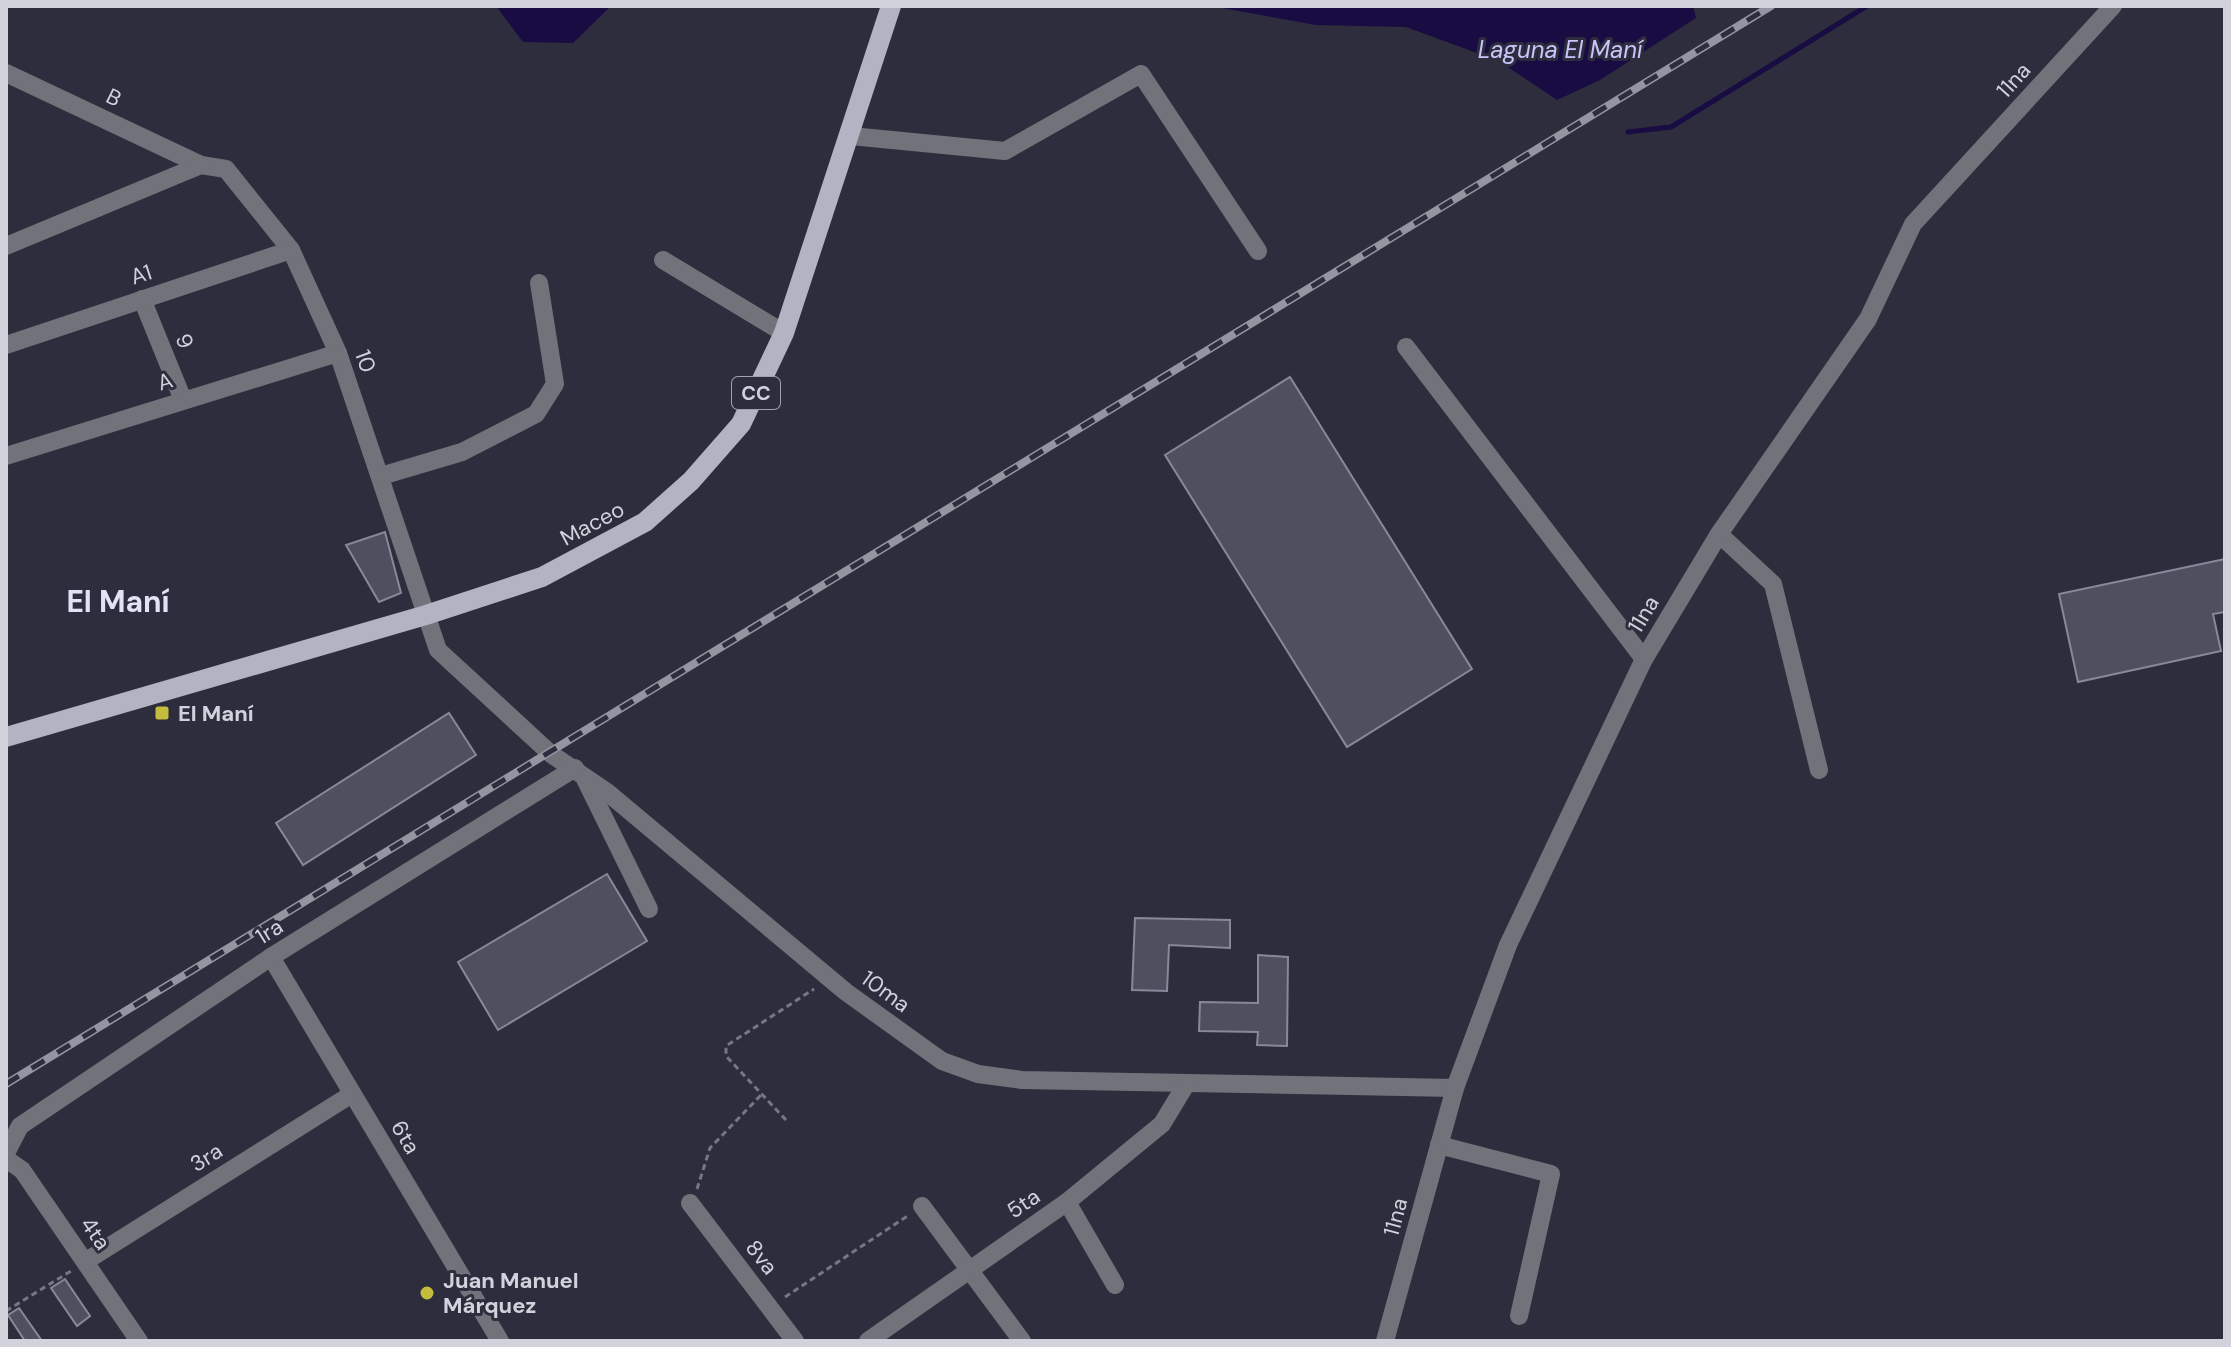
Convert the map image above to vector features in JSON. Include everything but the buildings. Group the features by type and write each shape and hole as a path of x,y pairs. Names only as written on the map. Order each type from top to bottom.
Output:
{"main road":[{"name":"Maceo","path":"6,737 426,615 542,577 645,522 691,481 741,424 784,333 851,136 891,6"}],"street":[{"name":"11na","path":"1385,1341 1455,1088 1508,945 1644,659 1719,534 1868,319 1913,224 2113,6"},
{"name":"B","path":"6,73 201,165"},
{"path":"851,136 1005,151 1141,74 1258,251"},
{"path":"6,246 201,165"},
{"name":"10","path":"201,165 226,169 291,250 338,353 426,615"},
{"name":"A1","path":"6,345 291,250"},
{"path":"663,260 784,333"},
{"path":"381,476 462,452 536,414 555,384 539,283"},
{"name":"9","path":"142,299 183,400"},
{"path":"1406,347 1644,659"},
{"name":"A","path":"6,456 338,353"},
{"path":"1719,534 1773,584 1819,770"},
{"name":"10ma","path":"426,615 430,635 438,650 551,754 579,772 830,978 942,1061 978,1074 1022,1080 1185,1086 1455,1088"},
{"path":"579,772 649,909"},
{"name":"1ra","path":"6,1153 20,1126 271,957 579,772"},
{"name":"6ta","path":"271,957 500,1341"},
{"name":"5ta","path":"868,1341 1067,1202 1162,1124 1185,1086"},
{"name":"3ra","path":"86,1261 352,1094"},
{"path":"1439,1145 1551,1174 1519,1316"},
{"name":"4ta","path":"6,1159 22,1170 139,1341"},
{"path":"1067,1202 1115,1285"},
{"name":"8va","path":"690,1203 795,1341"},
{"path":"922,1206 1022,1341"}],"path":[{"path":"786,1120 726,1056 726,1046 830,978"},
{"path":"690,1203 703,1178 710,1148 762,1094"},
{"path":"771,1307 922,1206"},
{"path":"6,1311 86,1261"}],"water":[{"path":"496,6 611,6 573,43 523,42"},
{"name":"Laguna El Maní","path":"1211,6 1693,6 1696,18 1600,80 1557,100 1499,61 1406,27 1316,25"}],"waterway":[{"path":"1628,132 1671,127 1867,6"}],"railway":[{"path":"6,1084 1771,6"}],"place":[{"name":"El Maní","path":"162,713"},
{"name":"Juan Manuel Márquez","path":"427,1293"}],"district":[{"name":"El Maní","path":"118,602"}]}
